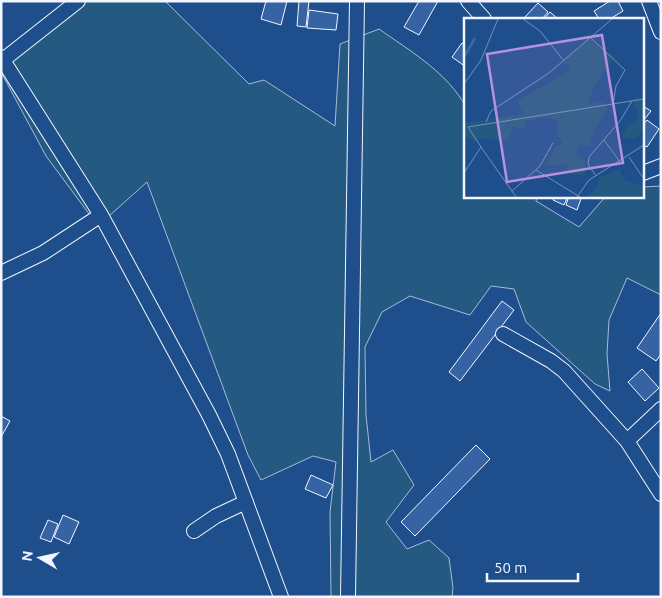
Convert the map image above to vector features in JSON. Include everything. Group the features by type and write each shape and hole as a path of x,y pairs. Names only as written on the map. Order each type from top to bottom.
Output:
{"street":[{"path":"78,1 2,59 101,214 209,415 228,454 281,597"},
{"path":"348,597 357,1"},
{"path":"468,1 483,18"},
{"path":"649,12 661,32"},
{"path":"644,173 661,166"},
{"path":"1,273 44,253 101,214"},
{"path":"503,334 564,370 627,441 661,494"},
{"path":"627,441 661,409"},
{"path":"194,531 216,516 246,502"}],"shaded area":[{"path":"72,1 165,1 249,84 264,80 335,126 340,44 379,29 427,63 449,83 464,104 464,198 537,198 536,201 579,227 604,198 644,198 644,187 661,186 661,295 627,278 609,320 607,354 610,391 595,384 526,322 514,289 491,286 470,315 410,296 382,312 365,347 366,415 371,462 393,450 414,485 386,522 407,549 429,540 449,558 453,588 452,597 331,597 330,512 336,462 313,456 261,480 248,455 147,182 98,226 46,156 1,72 1,65"}],"building":[{"path":"266,1 287,1 281,25 261,19"},
{"path":"299,1 309,1 306,27 297,26"},
{"path":"419,1 438,1 419,35 404,27"},
{"path":"610,1 618,1 623,11 612,18 598,18 594,11"},
{"path":"538,3 548,12 543,18 525,17"},
{"path":"309,10 338,14 336,30 307,28"},
{"path":"550,12 557,18 545,18"},
{"path":"462,43 464,44 464,66 452,57"},
{"path":"644,107 651,111 644,120"},
{"path":"647,120 659,129 647,147 644,146 644,124"},
{"path":"554,198 567,198 564,205 553,200"},
{"path":"568,198 581,198 577,210 566,205"},
{"path":"502,301 514,310 460,381 449,372"},
{"path":"661,313 661,354 656,361 637,348"},
{"path":"642,369 659,388 645,401 628,382"},
{"path":"1,416 10,421 1,437"},
{"path":"476,445 490,459 415,536 401,522"},
{"path":"311,475 333,485 326,498 305,489"},
{"path":"63,515 79,522 69,544 54,537"},
{"path":"48,520 58,524 51,542 40,538"}]}
